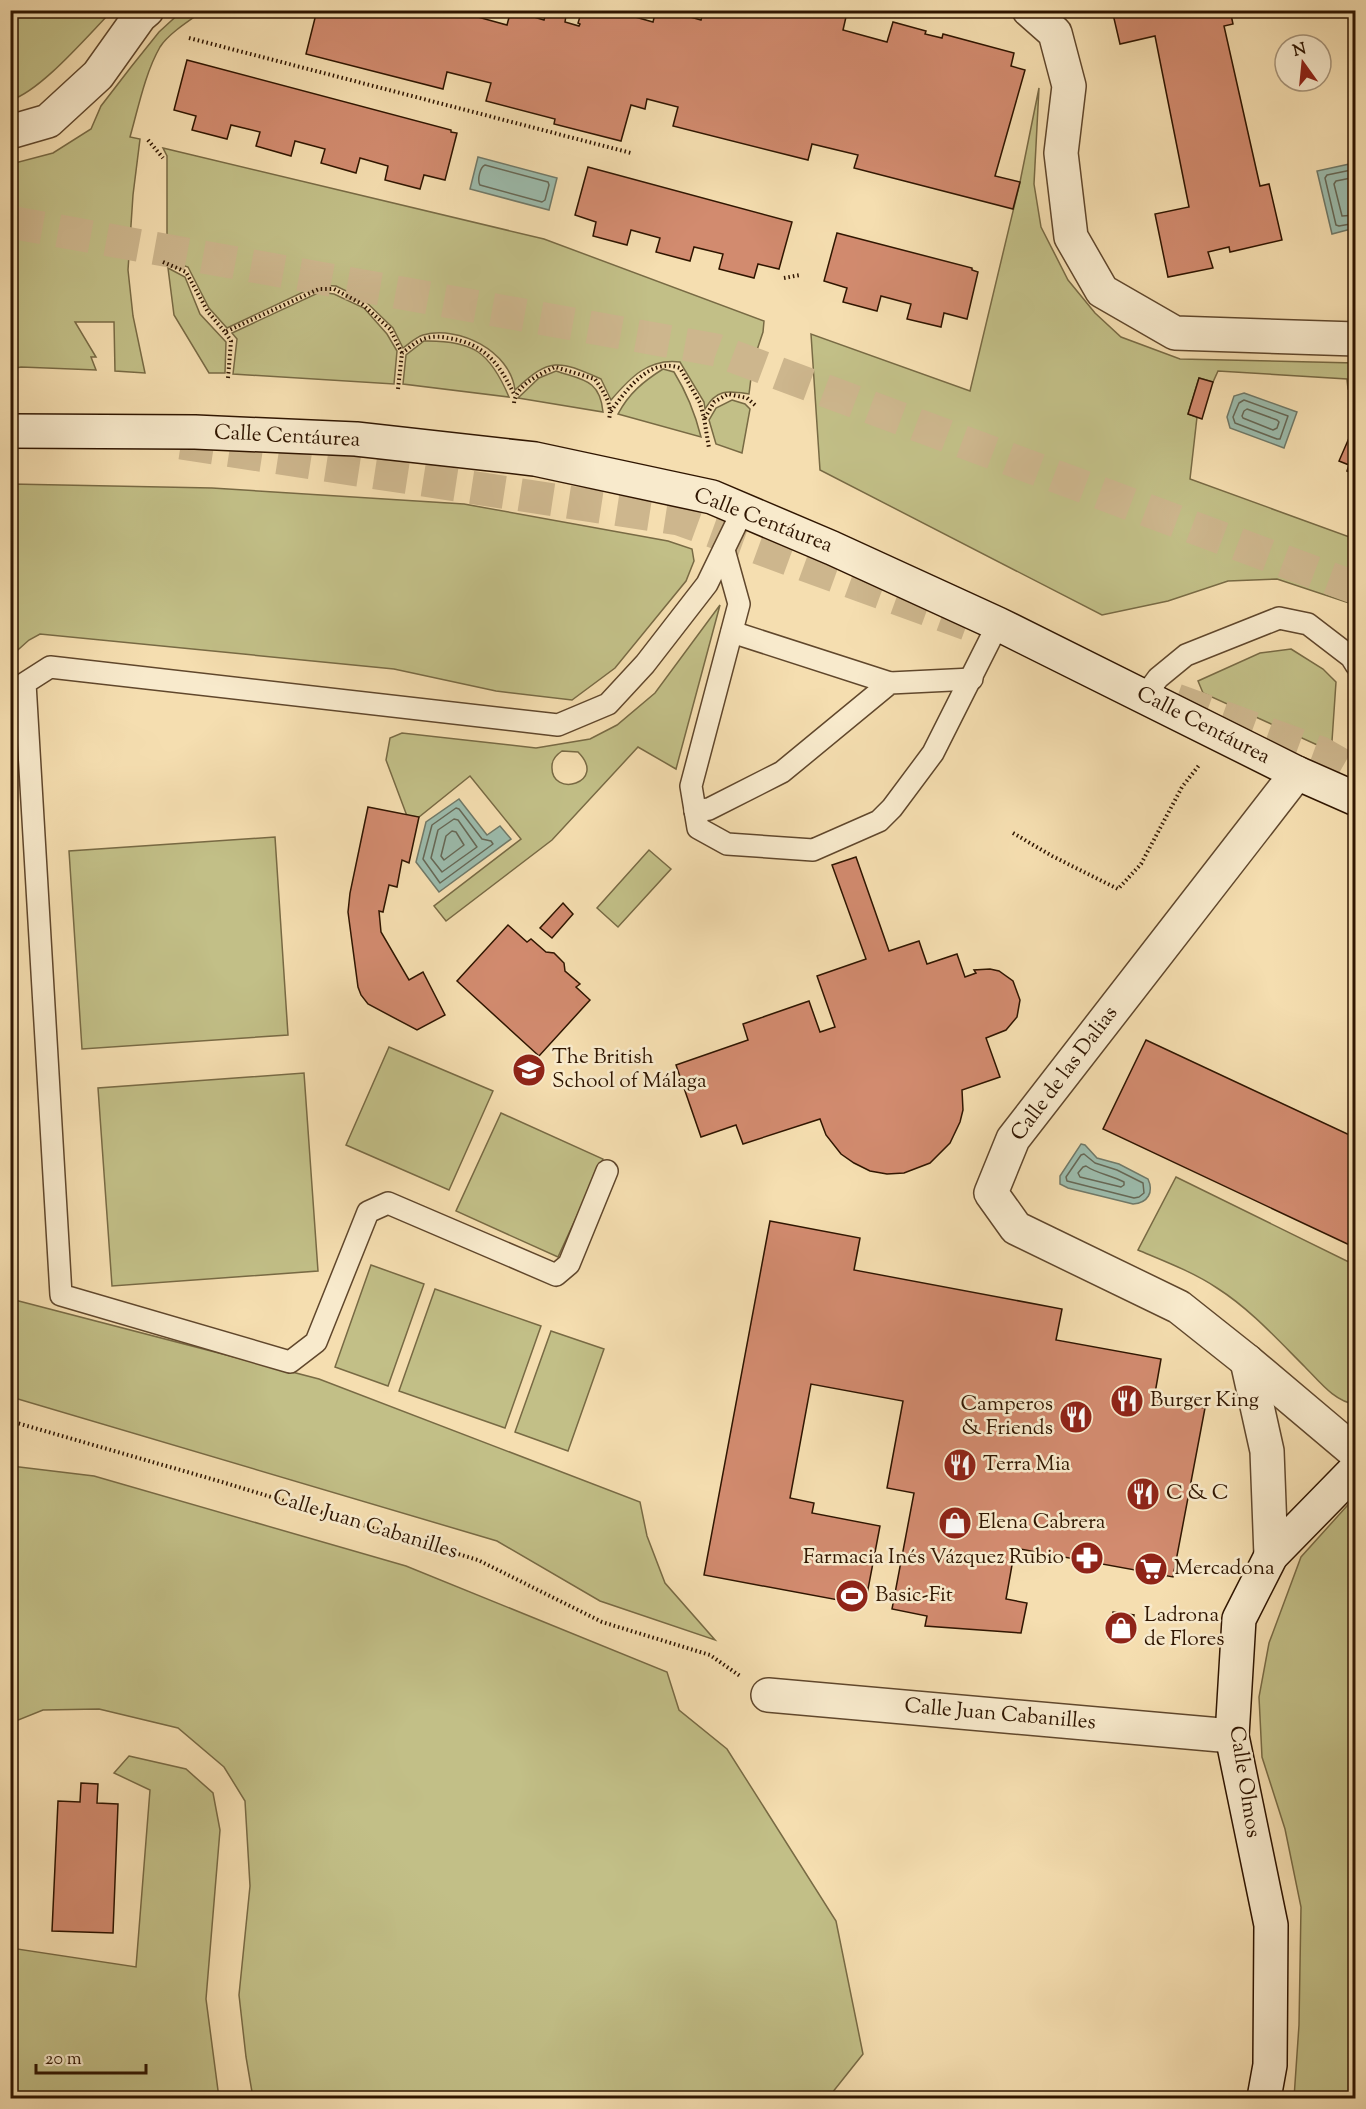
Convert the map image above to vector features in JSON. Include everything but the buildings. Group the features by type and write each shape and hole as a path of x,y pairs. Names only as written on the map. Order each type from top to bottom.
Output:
{"street":[{"path":"10,132 48,121 98,75 140,16 147,10"},
{"path":"1029,10 1055,33 1069,86 1061,153 1071,237 1102,291 1175,333 1356,339"},
{"name":"Calle Centáurea","path":"10,431 195,432 356,439 535,459 712,497 832,548 998,624 1297,773 1356,799"},
{"name":"Calle de las Dalias","path":"1297,773 1013,1138 991,1193 1016,1228 1179,1306 1356,1453"},
{"path":"1247,1361 1268,1451 1271,1556"},
{"name":"Calle Olmos","path":"1264,2098 1270,2065 1271,1925 1232,1736 1239,1619 1271,1556 1356,1469"},
{"name":"Calle Juan Cabanilles","path":"768,1695 1232,1736"}],"lane":[{"path":"607,1171 569,1264 556,1275 388,1203 368,1212 316,1342 290,1362 61,1296 25,683 50,667 558,725 608,704 645,664 707,584 743,510"},
{"path":"724,550 739,604 691,786 698,828 727,844 813,850 879,821 892,808 933,753 998,624"},
{"path":"1144,697 1158,678 1186,655 1279,618 1308,624 1351,657 1356,665"},
{"path":"732,632 890,683 972,679"},
{"path":"695,811 709,809 782,772 890,683"}],"path":[{"path":"189,38 631,153"},
{"path":"148,140 163,158"},
{"path":"163,262 186,272 208,312 231,341 228,378"},
{"path":"784,278 800,275"},
{"path":"225,332 319,289 334,289 362,304 390,329 402,353 398,389"},
{"path":"402,353 423,338 445,337 469,342 484,351 496,363 515,396"},
{"path":"609,419 611,411 626,390 650,370 669,364 680,368 700,403 709,448"},
{"path":"513,403 515,396 537,375 555,367 595,379 606,395 611,411"},
{"path":"704,418 714,402 728,394 747,398 756,406"},
{"path":"1013,833 1082,872 1118,889 1140,864 1182,787 1223,736"},
{"name":"Calle Juan Cabanilles","path":"10,1421 222,1482 478,1560 602,1622 710,1655"}],"shaded area":[{"path":"183,10 203,11 174,32 160,47 146,80 130,137 140,139 133,195 128,270 133,316 145,373 115,371 114,322 75,322 96,357 91,357 96,370 21,367 11,369 11,164 53,153 91,129 101,106 131,67 159,32"},
{"path":"23,11 112,11 50,74 11,100 11,17"},
{"path":"1039,88 1034,184 1041,227 1068,280 1095,313 1121,337 1180,359 1355,363 1355,389 1348,389 1347,379 1218,371 1213,382 1199,378 1188,414 1197,417 1190,479 1355,539 1355,605 1277,579 1228,581 1168,601 1102,615 820,470 811,334 970,391 1020,182"},
{"path":"163,148 544,239 764,321 763,332 753,362 749,394 724,392 714,397 705,409 704,402 680,362 658,363 649,366 625,384 611,400 601,379 564,365 546,367 515,390 504,364 481,344 452,334 437,333 420,336 403,348 393,328 363,299 336,286 318,285 227,328 209,308 188,267 167,260 167,156"},
{"path":"168,268 185,277 200,314 226,342 225,373 209,373 174,315"},
{"path":"320,292 334,294 364,308 387,334 397,351 394,384 233,374 237,339 232,333"},
{"path":"424,341 455,343 478,352 495,369 509,397 403,384 406,355"},
{"path":"663,369 674,372 679,380 690,403 701,437 618,414 638,388"},
{"path":"556,371 582,379 594,387 601,401 603,412 518,398 539,378"},
{"path":"732,400 745,404 750,409 742,453 716,444 709,420 716,408"},
{"path":"11,484 212,488 464,504 668,541 692,549 694,561 686,581 615,668 572,700 496,691 394,669 40,634 29,640 11,656"},
{"path":"720,605 676,769 638,747 552,840 446,921 434,906 521,839 470,776 419,817 407,816 386,760 390,738 402,733 536,748 590,739 617,725 655,693","holes":["562,751 578,752 586,763 587,772 583,779 576,783 560,782 554,776 552,766 554,759"]},
{"path":"1291,649 1323,669 1336,682 1332,741 1324,748 1203,693 1198,681 1260,653"},
{"path":"275,837 288,1035 82,1049 69,851"},
{"path":"649,850 671,869 618,927 597,908"},
{"path":"389,1047 493,1091 449,1190 346,1145"},
{"path":"304,1073 318,1271 112,1286 98,1088"},
{"path":"501,1113 603,1159 558,1257 456,1211"},
{"path":"1176,1177 1355,1265 1355,1404 1341,1399 1328,1390 1263,1325 1229,1296 1198,1277 1138,1250"},
{"path":"371,1265 424,1284 388,1386 335,1367"},
{"path":"435,1289 541,1326 505,1428 399,1391"},
{"path":"11,1299 319,1379 640,1502 647,1536 665,1583 715,1640 600,1601 497,1541 18,1399 11,1399"},
{"path":"551,1331 604,1349 568,1451 515,1432"},
{"path":"11,1466 94,1476 406,1566 667,1672 679,1710 727,1749 836,1921 863,2054 828,2098 253,2098 239,1995 250,1886 245,1801 224,1767 178,1728 99,1709 43,1710 11,1723"},
{"path":"1355,1497 1355,2098 1294,2098 1299,2025 1301,1907 1285,1829 1262,1757 1259,1697 1269,1643 1301,1557"},
{"path":"129,1756 186,1769 213,1793 220,1830 206,1999 219,2098 11,2098 11,1948 136,1967 150,1790 114,1773"}],"water":[{"path":"478,157 557,178 549,210 470,189"},
{"path":"1354,163 1355,228 1332,234 1317,171"},
{"path":"1244,393 1297,412 1284,448 1230,428 1227,417 1234,396"},
{"path":"459,799 487,835 500,826 511,839 439,892 416,862 426,822"},
{"path":"1081,1144 1085,1145 1097,1158 1119,1164 1148,1179 1150,1192 1146,1199 1133,1204 1060,1184 1060,1176"}],"tunnel":[{"path":"10,222 716,350 1356,588"},
{"path":"181,443 679,519 967,624"},
{"path":"1176,700 1321,753 1356,773"}],"place":[{"name":"The British School of Málaga","path":"529,1070"},
{"name":"Burger King","path":"1127,1401"},
{"name":"Camperos & Friends","path":"1076,1417"},
{"name":"Terra Mia","path":"960,1465"},
{"name":"C & C","path":"1143,1494"},
{"name":"Elena Cabrera","path":"955,1523"},
{"name":"Farmacia Inés Vázquez Rubio","path":"1087,1558"},
{"name":"Mercadona","path":"1151,1569"},
{"name":"Basic-Fit","path":"852,1596"},
{"name":"Ladrona de Flores","path":"1121,1628"}]}
